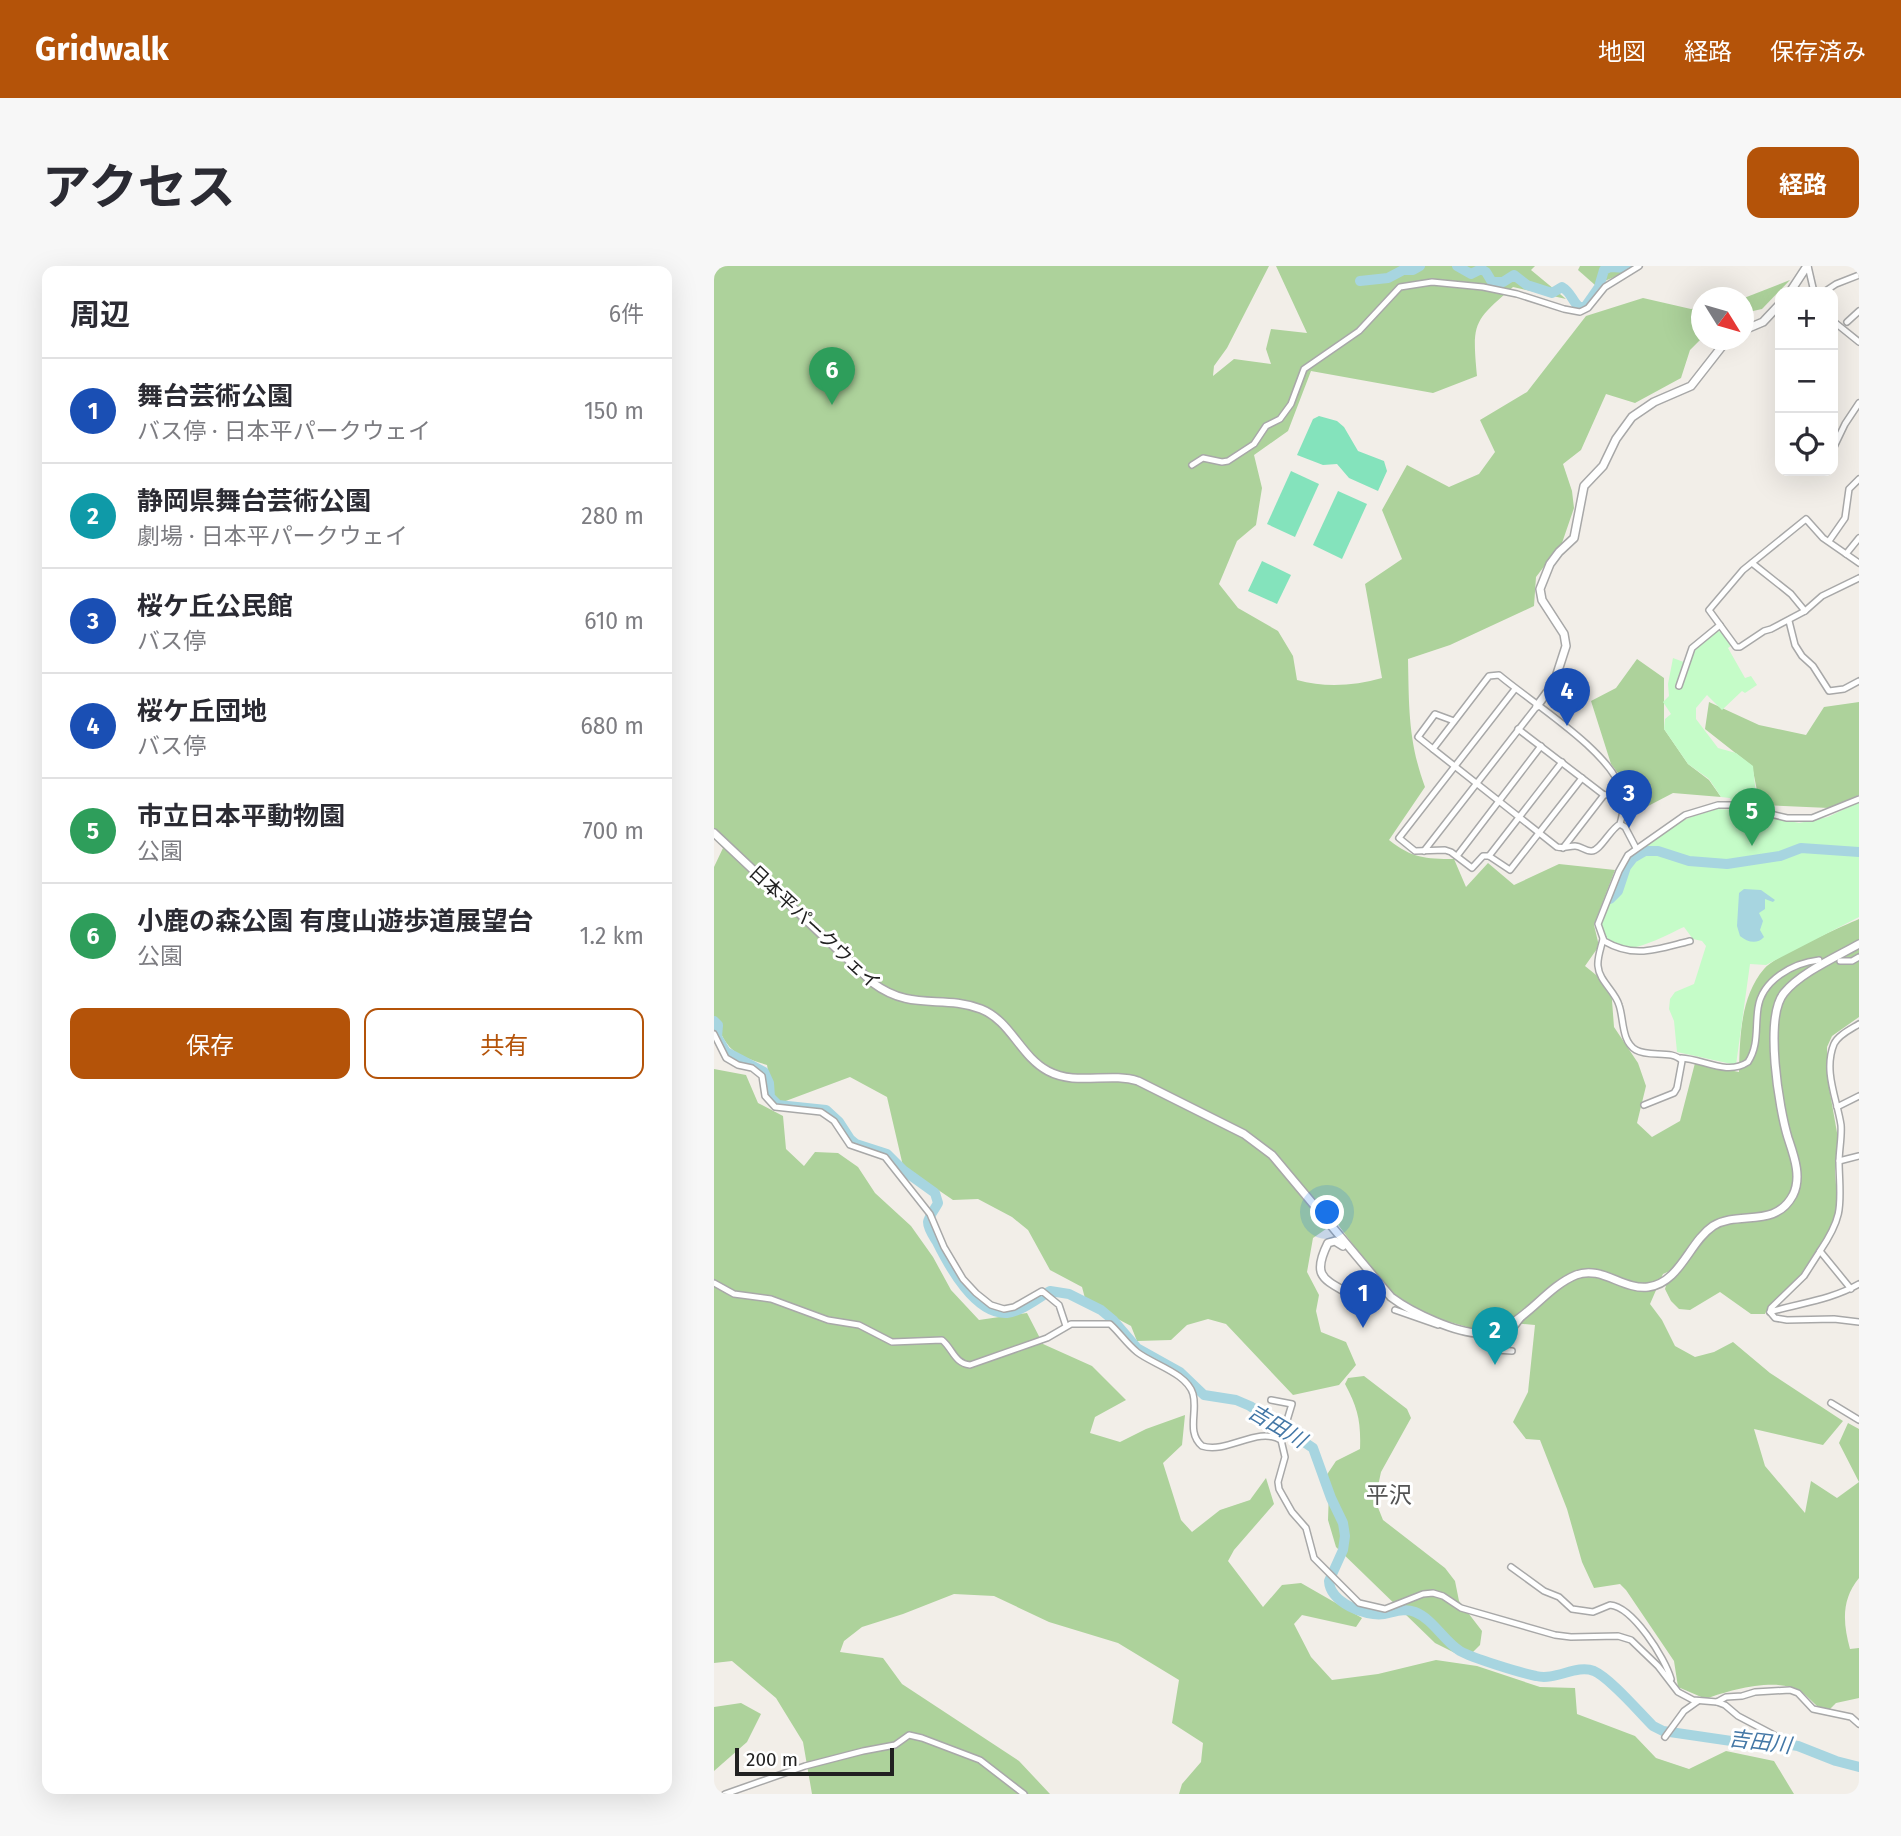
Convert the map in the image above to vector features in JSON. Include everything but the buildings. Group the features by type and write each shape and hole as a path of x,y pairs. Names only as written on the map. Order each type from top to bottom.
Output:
{"street":[{"path":"1192,465 1203,458 1228,461 1254,444 1266,426 1280,419 1291,404 1304,369 1359,331 1401,287 1432,282 1483,287 1580,312 1588,308 1605,287 1639,266"},
{"path":"1793,287 1807,266"},
{"path":"1807,266 1813,287"},
{"path":"1832,287 1859,275"},
{"path":"1754,325 1763,321 1775,309"},
{"path":"1847,322 1859,311"},
{"path":"1838,325 1859,342"},
{"path":"1424,851 1555,683 1566,646 1564,634 1542,600 1540,589 1550,564 1574,538 1584,486 1603,466 1616,439 1632,418 1654,402 1691,386 1719,350"},
{"path":"1838,438 1859,403"},
{"path":"1829,541 1845,518 1849,489 1859,479"},
{"path":"1859,563 1817,533 1806,519 1752,562 1709,610 1736,647 1740,647 1764,631 1789,621 1822,596 1859,578"},
{"path":"1846,554 1859,538"},
{"path":"1752,562 1791,594 1805,611"},
{"path":"1789,621 1795,645 1829,691 1844,689 1859,681"},
{"path":"1679,686 1692,648 1720,625"},
{"path":"1433,749 1489,676 1499,675 1599,755 1617,779 1623,793 1624,809 1620,824 1597,850 1574,846 1563,849 1557,847 1454,765 1433,749 1418,737 1436,714 1454,721"},
{"path":"1515,689 1399,838 1415,851 1445,850 1472,868 1483,856 1489,856 1510,870 1582,778"},
{"path":"1518,729 1604,794 1623,793"},
{"path":"1457,856 1542,746"},
{"path":"1489,856 1562,762"},
{"path":"1563,849 1604,794"},
{"path":"1750,809 1787,818 1812,818 1859,799"},
{"path":"1731,805 1707,807 1685,815 1636,848 1628,855 1619,871 1598,924 1603,939 1597,965 1599,973 1620,1006 1626,1038 1631,1046 1646,1054 1670,1055 1726,1068 1743,1066 1756,1046 1759,1004 1763,993 1771,982 1783,973 1806,961 1819,960"},
{"path":"1620,824 1625,827 1636,848"},
{"name":"日本平パークウェイ","path":"714,833 873,983 886,992 911,1001 962,1005 984,1010 1004,1025 1031,1057 1049,1071 1071,1078 1125,1078 1138,1081 1244,1134 1272,1155 1359,1261 1397,1301 1448,1325 1480,1333 1506,1328 1564,1281 1584,1272 1593,1272 1636,1286 1655,1285 1674,1272 1704,1234 1716,1224 1766,1217 1783,1207 1793,1194 1797,1179 1796,1163 1782,1118 1778,1089 1774,1032 1777,1003 1785,990 1797,981 1859,944"},
{"path":"1603,939 1611,945 1632,952 1690,941"},
{"path":"1840,961 1852,961 1859,957"},
{"path":"1770,1312 1804,1276 1840,1212 1841,1128 1832,1088 1831,1066 1834,1044 1839,1037 1859,1024"},
{"path":"714,1034 726,1058 738,1065 752,1068 762,1076 765,1096 775,1107 821,1112 834,1121 850,1145 885,1157 930,1214 944,1247 963,1279 975,1293 991,1305 1004,1309 1021,1304 1042,1292 1059,1305 1066,1326"},
{"path":"1644,1105 1674,1093 1681,1058"},
{"path":"1837,1107 1859,1096"},
{"path":"1839,1161 1859,1156"},
{"path":"1334,1231 1320,1263 1322,1277 1350,1295"},
{"path":"1328,1243 1338,1242 1359,1261"},
{"path":"1820,1251 1851,1289"},
{"path":"714,1283 734,1294 771,1299 828,1320 859,1325 892,1342 942,1340 955,1358 970,1365 1047,1338 1066,1326 1110,1324 1140,1355 1176,1375 1192,1392 1194,1436 1202,1446 1223,1447 1267,1436 1281,1440"},
{"path":"1770,1312 1831,1297 1859,1284"},
{"path":"1395,1310 1433,1324 1448,1325"},
{"path":"1770,1312 1775,1318 1787,1320 1834,1319 1857,1322 1859,1331"},
{"path":"1512,1351 1495,1350 1490,1341 1512,1331 1521,1317"},
{"path":"1271,1400 1292,1404 1281,1440 1285,1457 1278,1482 1279,1489 1292,1512 1306,1528 1314,1558 1359,1603 1385,1609 1423,1594 1433,1593 1461,1608 1555,1634 1624,1637 1643,1651 1681,1695 1725,1705 1738,1716 1774,1735 1780,1741 1780,1748"},
{"path":"1831,1403 1859,1420"},
{"path":"1511,1567 1544,1591 1559,1597 1572,1609 1593,1612 1610,1605 1625,1611 1660,1653 1672,1684"},
{"path":"1717,1702 1732,1695 1790,1690 1798,1693 1813,1709 1851,1717 1859,1724"},
{"path":"1665,1737 1684,1711 1698,1701"},
{"path":"726,1794 805,1766 895,1745 909,1735 980,1760 1024,1794"}],"green space":[{"path":"714,266 1269,266 1227,348 1214,366 1213,376 1234,359 1271,364 1266,349 1271,329 1307,333 1276,266 1535,266 1531,270 1566,299 1513,287 1490,308 1478,324 1475,344 1477,376 1433,393 1311,371 1288,431 1254,455 1262,488 1256,525 1237,541 1219,584 1238,608 1278,631 1293,656 1297,680 1329,685 1361,683 1382,678 1365,584 1402,559 1382,510 1407,465 1449,487 1479,474 1495,452 1480,420 1527,392 1586,316 1643,298 1691,309 1691,349 1681,378 1635,403 1606,394 1581,450 1563,464 1572,491 1574,508 1562,543 1536,577 1534,606 1450,645 1408,659 1412,739 1425,787 1389,840 1405,851 1419,856 1454,859 1466,887 1488,863 1514,885 1559,864 1615,870 1594,925 1599,946 1585,966 1611,987 1614,1027 1638,1063 1646,1086 1637,1123 1652,1137 1680,1121 1695,1063 1739,1072 1741,1032 1746,1005 1756,980 1764,969 1794,949 1859,919 1859,1017 1832,1036 1827,1047 1827,1076 1839,1144 1835,1171 1837,1199 1834,1224 1791,1289 1769,1306 1765,1314 1751,1314 1720,1292 1690,1310 1679,1309 1665,1289 1668,1279 1681,1266 1663,1274 1650,1304 1662,1320 1675,1346 1695,1357 1714,1352 1733,1342 1770,1373 1843,1421 1823,1445 1754,1429 1765,1466 1805,1513 1811,1481 1837,1498 1859,1482 1859,1578 1846,1603 1845,1621 1850,1649 1859,1648 1859,1698 1836,1703 1830,1709 1822,1710 1800,1691 1779,1685 1753,1686 1706,1699 1678,1687 1674,1661 1626,1590 1620,1584 1594,1588 1582,1562 1567,1509 1540,1440 1526,1439 1513,1422 1528,1392 1535,1325 1500,1322 1478,1330 1432,1317 1388,1291 1336,1222 1313,1238 1307,1272 1319,1295 1316,1311 1321,1332 1346,1342 1356,1365 1339,1385 1293,1395 1226,1324 1208,1319 1187,1325 1171,1340 1137,1341 1131,1326 1086,1302 1082,1287 1050,1270 1028,1230 1012,1217 978,1199 953,1200 903,1166 887,1097 850,1077 783,1102 773,1099 767,1065 733,1050 723,1038 714,1018 714,867 723,848 714,839"},
{"path":"1580,266 1632,266 1624,273 1595,285 1578,270"},
{"path":"1790,280 1783,287 1775,287 1775,296 1762,309 1754,311 1754,294"},
{"path":"1319,416 1337,421 1344,427 1358,451 1384,461 1387,471 1378,491 1349,478 1337,464 1323,465 1297,455 1313,419"},
{"path":"1291,471 1319,484 1295,537 1267,524"},
{"path":"1338,491 1367,504 1342,559 1313,545"},
{"path":"1262,561 1291,575 1277,604 1248,591"},
{"path":"1717,631 1722,632 1732,645 1728,648 1745,678 1751,676 1757,685 1745,693 1742,691 1722,710 1707,695 1696,708 1696,719 1718,748 1736,753 1753,766 1756,795 1744,802 1747,812 1799,823 1828,817 1859,802 1859,917 1766,965 1750,964 1736,1065 1677,1052 1674,1021 1669,1009 1670,999 1675,992 1694,984 1706,946 1702,941 1693,939 1684,927 1648,943 1623,948 1613,945 1605,937 1601,923 1628,859 1672,826 1691,817 1717,809 1736,810 1730,798 1721,797 1709,779 1688,764 1664,729 1665,719 1671,714 1663,702 1669,696 1668,684 1673,658 1689,664 1697,646"},
{"path":"1637,659 1664,678 1664,729 1688,764 1709,780 1721,797 1673,793 1627,817 1621,777 1611,764 1591,701 1616,688"},
{"path":"1709,702 1759,725 1806,735 1824,707 1859,702 1859,795 1829,808 1760,805 1752,766 1705,729"},
{"path":"714,1069 746,1075 758,1103 783,1116 786,1149 804,1166 815,1152 838,1153 858,1167 875,1193 911,1226 933,1257 951,1290 979,1320 1027,1313 1043,1344 1092,1366 1126,1400 1095,1417 1090,1433 1120,1442 1185,1415 1182,1445 1163,1463 1181,1520 1192,1532 1220,1510 1250,1500 1266,1478 1274,1504 1234,1550 1228,1561 1263,1607 1282,1585 1301,1583 1362,1618 1356,1627 1302,1615 1294,1624 1311,1657 1332,1680 1378,1674 1436,1660 1477,1666 1540,1687 1575,1688 1577,1714 1635,1736 1656,1758 1689,1769 1726,1751 1774,1761 1794,1794 1179,1794 1182,1784 1201,1762 1203,1743 1172,1723 1179,1680 1118,1643 1049,1622 994,1596 954,1594 862,1627 844,1641 840,1652 883,1658 902,1684 1019,1761 1050,1794 812,1794 803,1742 776,1698 732,1661 714,1663"},
{"path":"1364,1376 1407,1409 1411,1418 1381,1472 1375,1500 1383,1520 1445,1568 1455,1581 1459,1601 1482,1631 1480,1645 1472,1653 1457,1654 1435,1643 1336,1547 1328,1520 1329,1491 1326,1476 1336,1461 1360,1449 1358,1415 1345,1384 1348,1378"},
{"path":"1848,1423 1859,1429 1859,1482 1839,1443"},
{"path":"741,1703 761,1714 747,1742 714,1771 714,1707"}],"water":[{"path":"1744,889 1761,890 1775,900 1773,902 1765,899 1765,909 1759,913 1763,921 1760,930 1764,937 1758,941 1752,942 1740,936 1737,926 1739,893"}],"waterway":[{"path":"1360,281 1388,278 1403,270 1413,270 1420,266"},
{"path":"1457,266 1471,274 1481,269 1492,282 1503,282 1514,275 1527,285 1552,293 1562,287 1579,307 1585,307 1599,287 1604,270 1630,266"},
{"path":"1610,899 1618,891 1626,867 1633,858 1645,851 1658,851 1689,861 1727,864 1780,856 1801,848 1859,852"},
{"name":"吉田川","path":"714,1021 718,1025 717,1037 726,1052 764,1072 769,1083 770,1097 778,1105 826,1110 856,1144 887,1154 903,1170 935,1193 938,1203 929,1220 930,1230 956,1276 984,1306 995,1312 1007,1313 1024,1307 1050,1291 1069,1294 1101,1310 1137,1348 1180,1372 1204,1395 1236,1400 1250,1406 1313,1448 1343,1523 1345,1536 1343,1550 1329,1581 1335,1595 1350,1607 1376,1614 1403,1610 1415,1612 1460,1651 1519,1672 1543,1677 1587,1669 1594,1671 1616,1688 1653,1726 1663,1731 1745,1743 1798,1746 1859,1767"}],"tunnel":[{"path":"1731,805 1750,809"}],"place":[{"name":"小鹿の森公園 有度山遊歩道展望台","path":"832,405"},
{"name":"桜ケ丘団地","path":"1567,726"},
{"name":"桜ケ丘公民館","path":"1629,828"},
{"name":"市立日本平動物園","path":"1752,846"},
{"name":"舞台芸術公園","path":"1363,1328"},
{"name":"静岡県舞台芸術公園","path":"1495,1365"}],"district":[{"name":"平沢","path":"1389,1495"}]}
